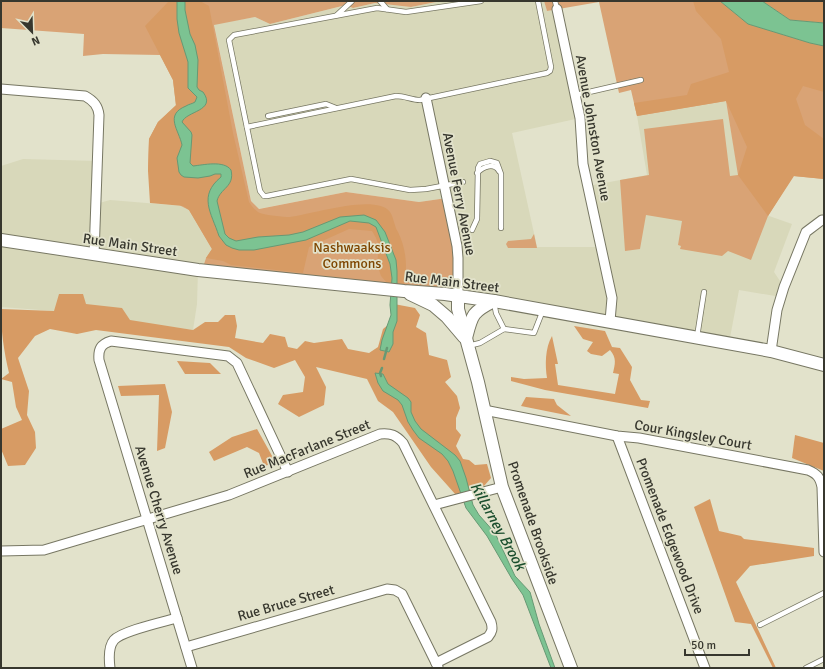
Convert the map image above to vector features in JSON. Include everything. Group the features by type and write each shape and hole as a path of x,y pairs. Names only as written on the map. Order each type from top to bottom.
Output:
{"main road":[{"name":"Rue Main Street","path":"1,240 198,270 458,296 494,301 771,351 824,365"},
{"path":"404,291 433,306 447,317 467,343"},
{"name":"Promenade Brookside","path":"458,296 458,309 478,382 502,487 571,668"},
{"path":"467,343 474,313 494,301"}],"street":[{"name":"Avenue Johnston Avenue","path":"556,5 580,118 583,164 612,298 610,322"},
{"path":"1,89 85,96 93,102 98,109 94,254"},
{"name":"Avenue Ferry Avenue","path":"426,98 457,246 458,296"},
{"path":"771,351 776,310 784,287 806,232 822,220"},
{"name":"Avenue Cherry Avenue","path":"192,668 99,360 98,353 100,347 111,341 228,356 237,363 288,472"},
{"name":"Cour Kingsley Court","path":"484,410 617,436 639,438 808,470 820,478 822,487 824,552"},
{"name":"Rue MacFarlane Street","path":"1,551 44,550 229,495 380,434 389,433 397,436 403,443 491,622 492,628 488,637 437,665"},
{"name":"Promenade Edgewood Drive","path":"617,436 705,668"},
{"path":"434,505 502,487"},
{"name":"Rue Bruce Street","path":"186,647 387,589 395,590 402,594 437,665"},
{"path":"110,668 110,651 114,641 122,635 177,618"}],"lane":[{"path":"336,16 352,1"},
{"path":"380,1 387,9"},
{"path":"463,182 426,190 410,190 351,179 264,196 260,191 229,40 234,35 378,8 411,12 481,1"},
{"path":"247,127 396,96 414,100 547,73 550,71 551,67 538,1"},
{"path":"576,95 641,80"},
{"path":"268,116 326,104 336,108"},
{"path":"472,230 477,218 478,168 480,164 494,161 497,163 501,174 501,228"},
{"path":"697,337 704,292"},
{"path":"494,301 496,314 504,329"},
{"path":"467,343 480,343 504,329 534,333 543,310"},
{"path":"760,625 824,593"},
{"path":"806,668 824,659"}],"shaded area":[{"path":"177,1 185,1 185,10 190,34 195,45 198,60 197,87 203,92 206,98 204,107 189,115 182,122 192,135 190,163 193,166 219,164 228,167 231,170 231,180 217,201 225,234 229,238 236,241 303,232 340,217 364,215 376,220 385,232 396,260 397,321 393,332 393,344 389,352 380,350 391,315 390,305 392,278 390,264 376,227 369,223 350,221 306,240 254,250 239,250 226,245 219,236 208,205 210,191 221,177 221,174 198,178 184,177 179,172 177,158 182,145 174,118 179,110 195,102 197,97 188,88 188,62 179,33"},
{"path":"200,1 209,6 233,133 249,202 255,210 260,213 287,217 357,205 371,204 383,207 390,212 403,244 406,265 404,285 387,283 381,276 377,264 379,246 372,231 349,229 309,247 303,273 231,265 223,261 206,258 212,249 189,210 183,206 150,203 148,171 149,139 158,122 176,105 173,80 145,26 168,2"},
{"path":"441,1 544,1 547,11 557,9 580,118 512,133 537,247 601,247 588,186 647,175 637,116 726,101 744,207 792,224 774,272 784,287 781,297 739,290 729,343 458,296 447,198 419,202 346,192 258,209 251,201 214,24 255,17 270,24 346,5 353,8 375,3 411,7"},
{"path":"693,1 720,1 748,24 824,46 824,92 803,86 796,99 805,125 824,139 824,179 794,176 768,216 738,175 747,147 726,101 637,116 634,103 687,95 691,84 729,72 721,39 696,11"},
{"path":"720,1 762,1 790,20 824,23 824,46 748,24"},
{"path":"762,1 824,1 824,23 790,20"},
{"path":"23,159 98,161 96,204 110,200 183,206 189,210 212,249 206,258 202,270 198,270 197,304 193,330 54,311 1,307 1,166"},
{"path":"59,294 83,294 86,304 122,308 130,320 193,330 205,322 218,322 225,315 235,315 237,326 235,338 263,343 270,334 285,337 288,347 297,349 305,341 314,343 342,339 348,349 369,353 378,347 383,329 394,320 394,304 415,308 420,315 416,327 426,333 429,355 447,360 451,377 445,382 457,396 460,408 456,418 456,429 461,435 456,446 463,459 469,460 475,465 487,464 491,478 484,486 456,495 431,467 393,412 378,401 367,379 316,367 326,387 324,405 299,417 278,404 283,395 303,392 305,377 295,360 274,368 246,358 229,347 96,330 77,334 50,329 35,336 18,358 29,391 27,415 35,432 36,448 25,465 8,466 1,449 1,429 22,420 16,407 12,382 1,379 9,373 3,341 1,309 54,311"},
{"path":"574,326 605,331 612,347 620,348 632,367 630,380 641,400 650,401 648,408 545,390 511,381 511,377 524,379 547,378 546,357 552,336 558,364 555,364 558,385 615,394 619,374 613,373 615,361 614,356 610,350 602,356 591,354 587,351 593,342 583,339"},
{"path":"177,361 210,363 221,374 185,374"},
{"path":"375,373 383,374 388,384 408,398 411,402 411,412 421,429 455,455 460,461 473,505 479,515 495,533 515,576 530,592 539,624 555,668 551,668 523,595 487,536 466,508 448,461 442,454 419,438 408,422 402,405 398,400 383,391 378,383"},
{"path":"165,384 172,412 165,448 157,451 159,395 121,396 118,386"},
{"path":"526,397 554,399 557,405 571,416 521,406"},
{"path":"257,429 276,463 264,466 259,453 247,447 214,461 209,452 232,437"},
{"path":"795,435 824,443 824,471 792,458"},
{"path":"710,499 719,531 741,536 744,539 814,548 814,556 750,566 736,582 776,668 773,668 751,624 735,622 694,507"}],"green space":[{"name":"Nashwaaksis Commons","path":"1,1 441,1 411,7 375,3 353,8 346,5 270,24 255,17 214,25 251,201 259,209 346,192 419,202 447,198 457,246 458,296 202,270 206,258 212,249 189,210 181,206 148,171 149,139 158,122 176,106 173,80 160,55 103,54 83,56 84,34 1,28"},
{"path":"544,1 720,1 748,24 824,46 824,179 793,176 768,216 751,260 728,251 722,256 680,249 681,246 678,245 682,221 646,215 640,249 625,251 620,180 649,175 644,129 723,119 730,176 738,175 726,101 637,116 631,90 619,93 599,2 547,11"},
{"path":"534,234 537,248 508,248 506,244 508,241 531,239"}],"waterway":[{"name":"Killarney Brook","path":"384,359 387,348"},
{"name":"Killarney Brook","path":"381,376 380,373 382,368"}]}
